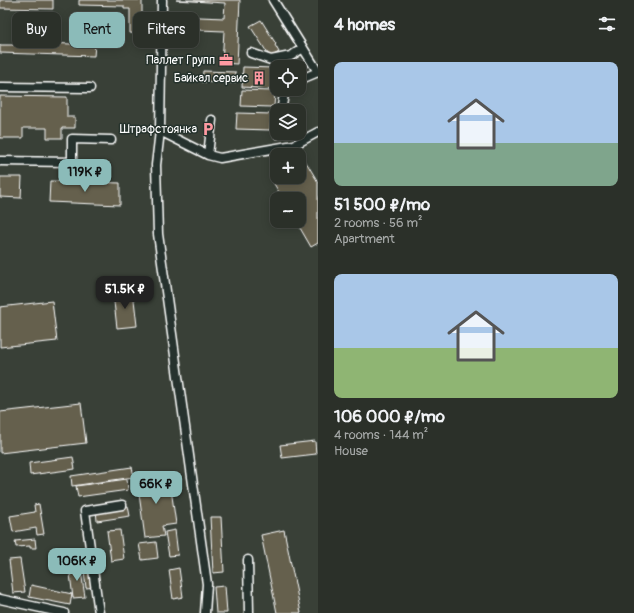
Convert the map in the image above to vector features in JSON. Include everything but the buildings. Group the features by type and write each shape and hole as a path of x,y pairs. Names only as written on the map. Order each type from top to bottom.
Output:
{"street":[{"path":"162,0 160,131 156,165 158,234 207,584 205,613"},
{"path":"273,0 303,48 315,59 318,72 306,77"},
{"path":"251,53 271,60 291,56 303,48"},
{"path":"0,87 90,88"},
{"path":"208,155 212,120"},
{"path":"160,131 208,155 220,158 294,145 318,132"},
{"path":"0,161 72,162 72,139 111,140"},
{"path":"99,613 85,511 122,505"},
{"path":"248,560 249,613"},
{"path":"0,598 64,613"}],"place":[{"name":"Паллет Групп","path":"226,60"},
{"name":"Байкал сервис","path":"259,78"},
{"name":"Штрафстоянка","path":"208,129"}]}
